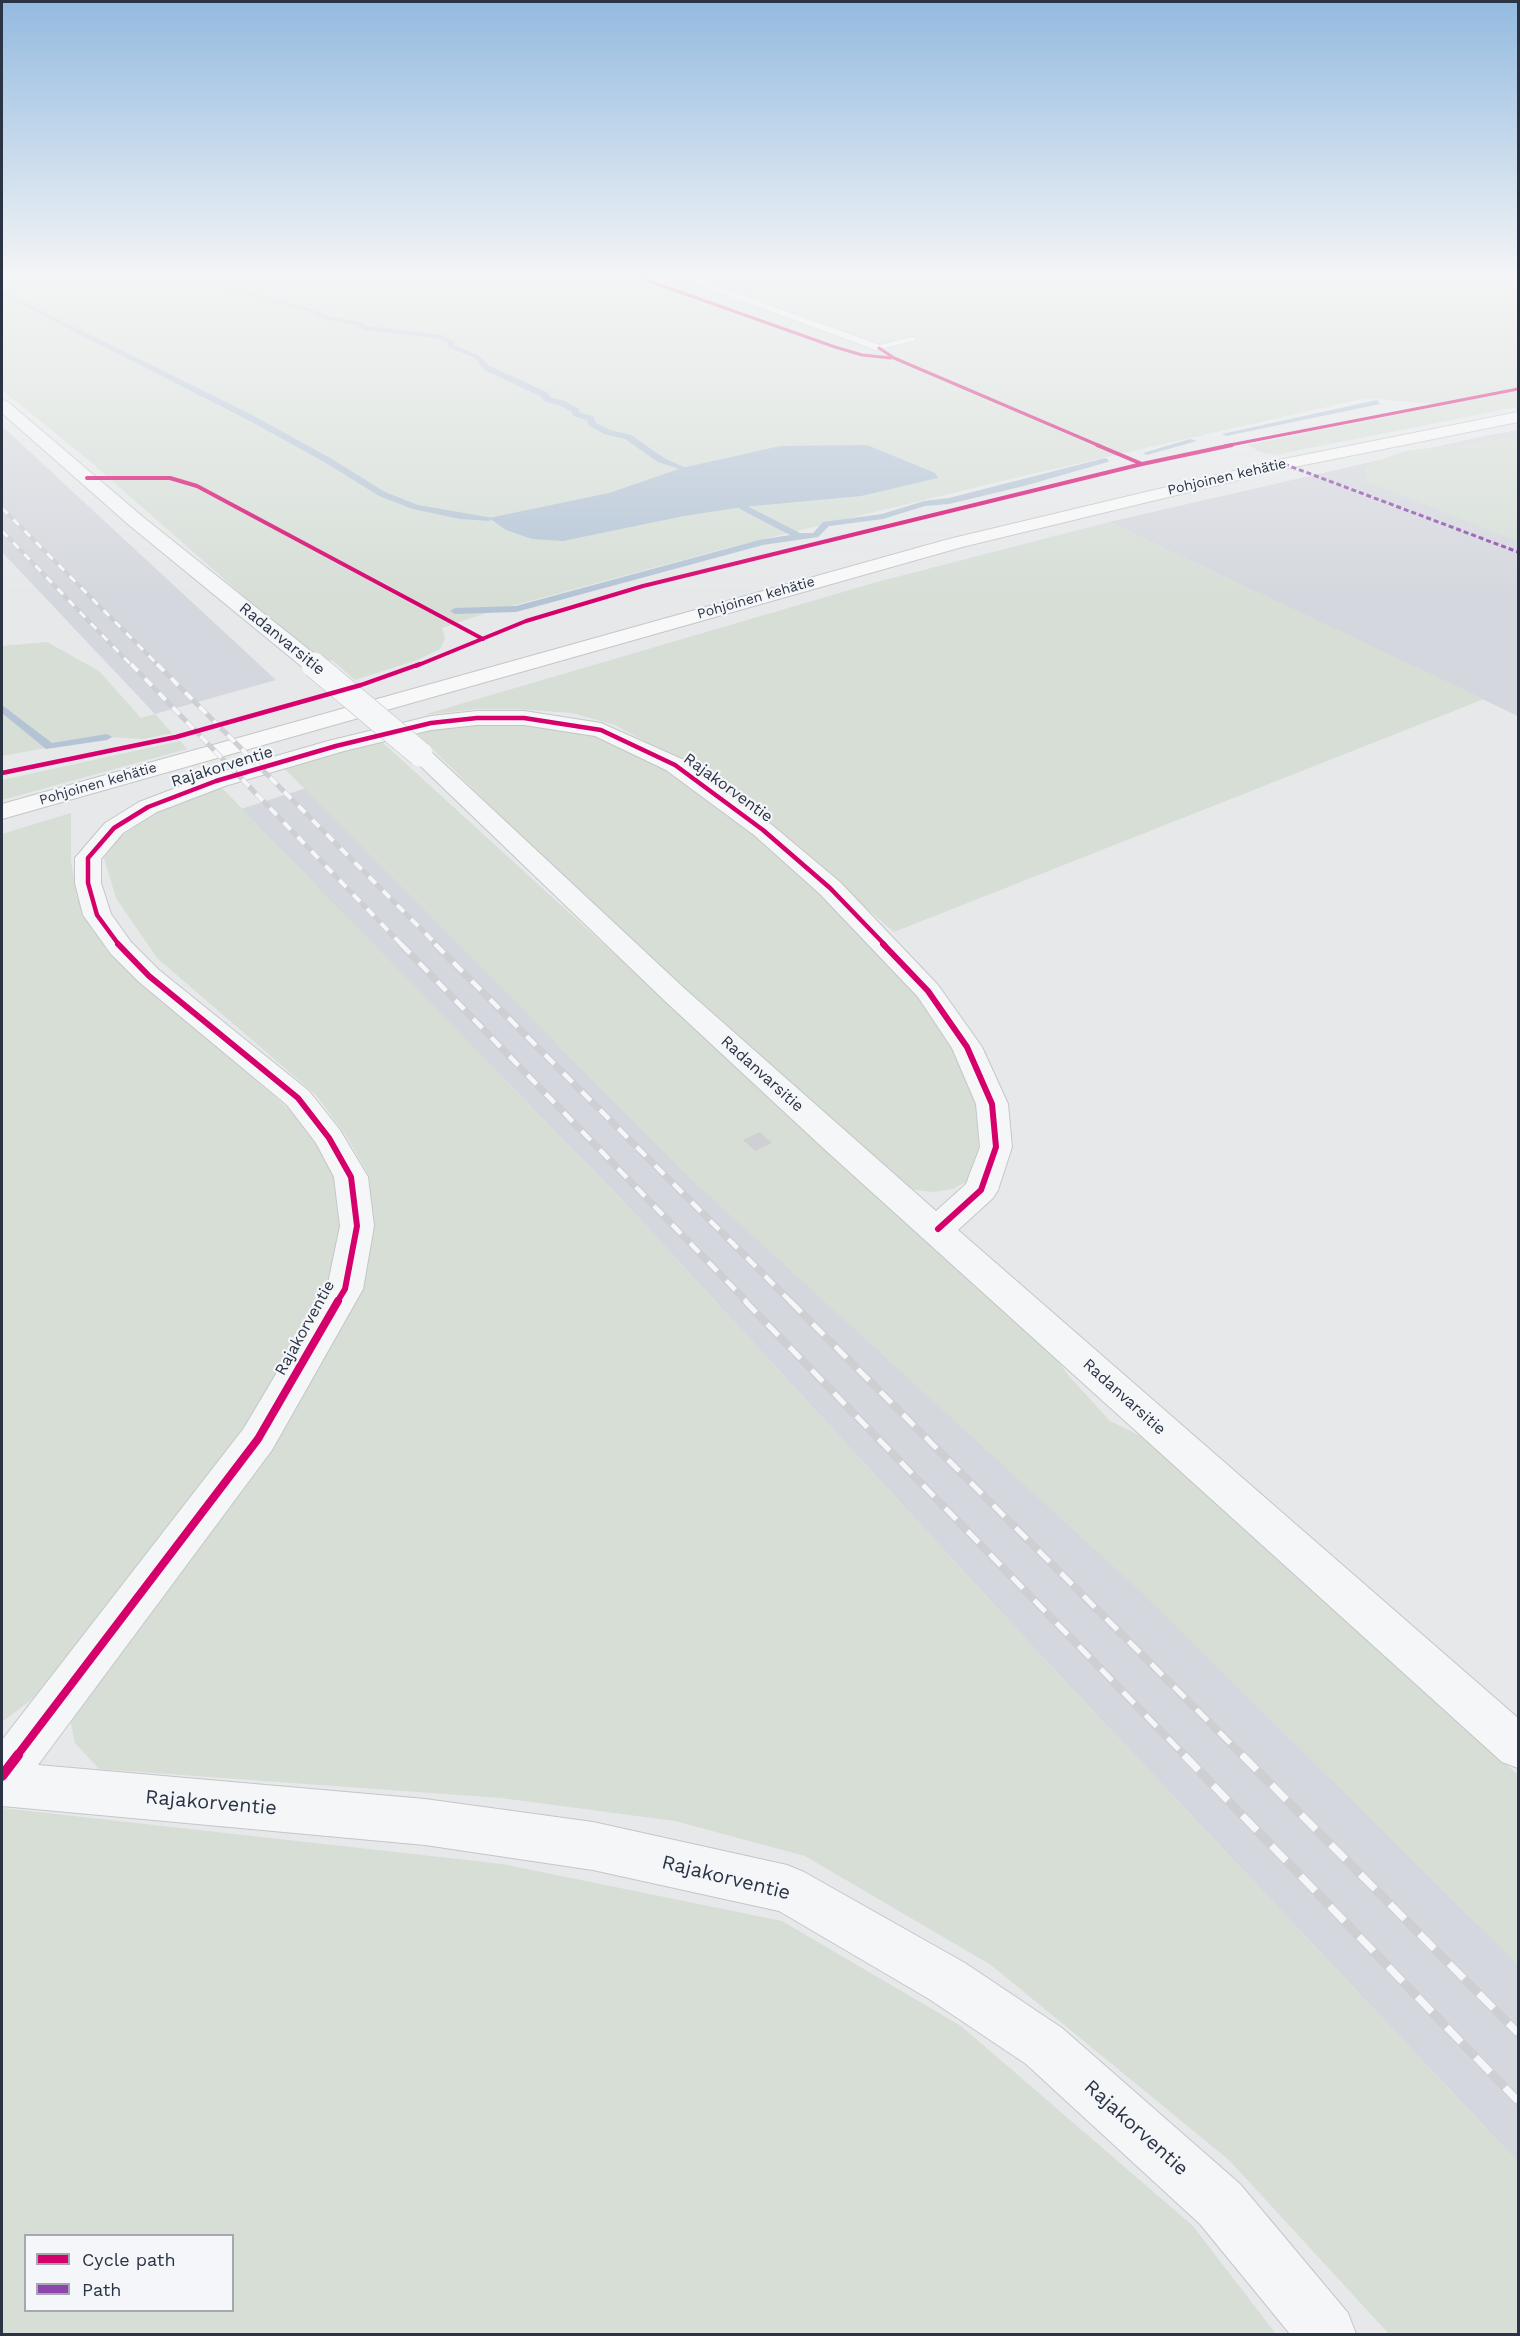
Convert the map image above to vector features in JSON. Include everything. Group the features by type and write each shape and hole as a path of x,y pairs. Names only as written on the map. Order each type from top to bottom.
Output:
{"main road":[{"name":"Pohjoinen kehätie","path":"2,812 956,543 1278,465 1518,417"}],"street":[{"name":"Radanvarsitie","path":"2,405 136,521 420,754 675,995 834,1139 938,1229 1518,1747"},
{"name":"Rajakorventie","path":"2,1776 258,1439 345,1289 357,1226 351,1176 329,1138 298,1098 149,976 121,948 97,915 88,884 88,858 114,828 148,807 216,781 336,747 431,723 477,718 524,718 593,728 636,745 675,765 763,830 830,888 928,991 967,1047 992,1104 996,1147 981,1190 938,1229"},
{"name":"Rajakorventie","path":"2,1784 425,1822 593,1846 787,1889 947,1981 1044,2046 1220,2204 1327,2334"}],"shaded area":[{"path":"2,382 1518,382 1518,407 1275,455 1263,453 1247,445 1441,405 1366,398 1006,480 727,548 489,612 442,628 445,638 440,649 417,660 355,680 332,660 320,663 87,459 2,390"},
{"path":"2,426 276,680 155,714 2,552"},
{"path":"1518,430 1518,716 1109,522 1484,436"},
{"path":"1518,437 1518,542 1365,481 1365,466 1405,451"},
{"path":"1109,522 1484,699 894,932 721,783 615,725 572,713 517,709 477,709 423,715 877,582"},
{"path":"47,642 99,671 141,718 155,714 172,733 144,739 106,737 2,756 2,646"},
{"path":"487,721 580,730 647,758 707,796 753,832 817,889 917,992 975,1083 979,1156 969,1180 953,1189 933,1192 909,1189 577,891 414,731"},
{"path":"380,740 791,1115 1040,1336 1068,1375 1110,1421 1149,1440 1518,1775 1518,1965 1143,1594 683,1172 283,767"},
{"path":"180,741 187,749 2,800 2,780"},
{"path":"371,767 1518,1817 1518,2162 1047,1662 624,1202 241,809"},
{"path":"222,788 624,1202 1047,1662 1518,2162 1518,2334 1389,2334 1229,2160 991,1965 805,1856 675,1821 501,1798 99,1769 75,1743 71,1723 87,1687 372,1234 369,1176 347,1137 316,1095 157,958 116,898 104,858 119,838 151,814"},
{"path":"71,813 71,861 77,897 107,951 291,1111 320,1144 338,1182 343,1230 333,1283 234,1445 53,1683 2,1722 2,834"},
{"path":"2,1808 502,1864 782,1921 961,2026 1193,2226 1276,2334 2,2334"}],"water":[{"path":"867,445 935,473 938,478 861,496 743,507 684,516 563,541 532,539 506,530 489,518 609,493 682,468 780,446"}],"building":[{"path":"760,1132 772,1143 755,1151 743,1140"}],"waterway":[{"path":"179,382 329,461 382,494 416,507 460,516 489,518"},
{"path":"517,382 543,394 549,400 562,403 576,411 576,414 590,418 593,422 591,423 607,432 628,437 661,460 682,468"},
{"path":"1226,434 1377,402"},
{"path":"1147,453 1193,441"},
{"path":"799,536 815,535 826,524 883,516 924,504 949,501 1021,484 1105,460"},
{"path":"743,507 799,536"},
{"path":"455,611 516,609 762,542 799,536"},
{"path":"2,708 50,747 107,737"}],"railway":[{"path":"2,508 159,666"},
{"path":"2,531 132,666"},
{"path":"131,664 402,945"},
{"path":"157,664 437,945"},
{"path":"401,944 747,1302"},
{"path":"435,944 791,1302"},
{"path":"745,1301 1186,1757"},
{"path":"790,1301 1244,1757"},
{"path":"1184,1755 1518,2101"},
{"path":"1242,1755 1518,2033"}],"marked path":[{"path":"1284,464 1518,552"}],"cycle path":[{"path":"950,382 1142,464"},
{"path":"2,773 176,737 361,685 418,665 526,621 643,586 1142,464 1323,425 1518,389"},
{"path":"87,478 170,478 197,486 483,639"},
{"path":"2,1776 258,1439 345,1289 357,1226 351,1177 329,1138 298,1098 149,976 121,948 97,915 88,883 88,858 114,828 148,807 216,781 336,746 431,723 477,718 524,718 601,730 675,765 763,830 830,888 928,991 967,1047 992,1104 996,1147 981,1190 938,1229"}]}
